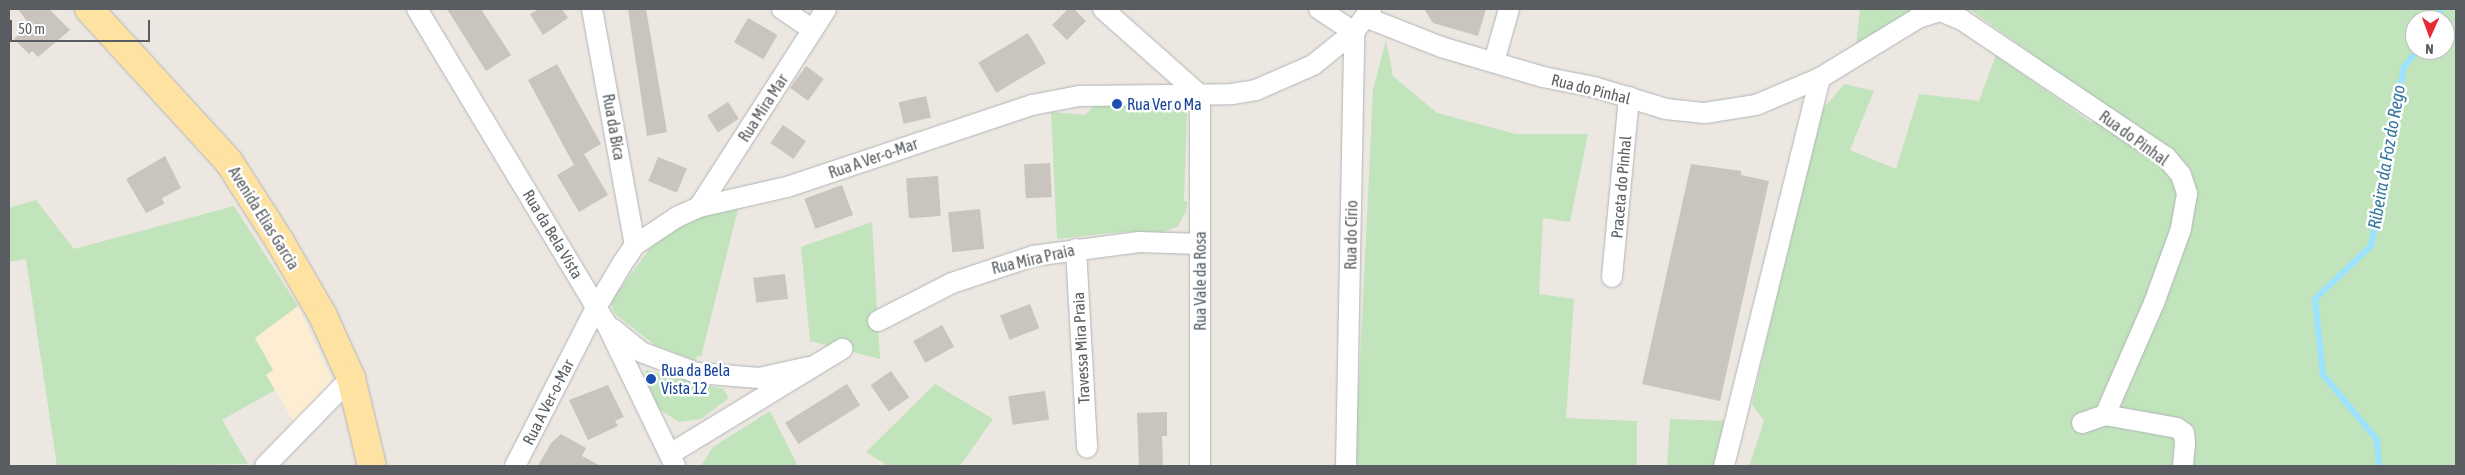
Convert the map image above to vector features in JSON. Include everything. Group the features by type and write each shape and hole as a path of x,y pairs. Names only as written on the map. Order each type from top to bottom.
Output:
{"main road":[{"name":"Avenida Elias Garcia","path":"90,9 229,162 323,316 351,378 372,466"}],"street":[{"name":"Rua da Bela Vista","path":"417,9 602,315 672,460"},
{"name":"Rua da Bica","path":"592,9 635,245"},
{"path":"782,9 813,30"},
{"name":"Rua Mira Mar","path":"699,207 826,9"},
{"path":"1103,9 1200,95"},
{"name":"Rua do Pinhal","path":"1319,9 1363,20 1441,47 1494,62 1685,112 1724,112 1768,100 1820,78 1918,18 1940,11 1962,20 2166,157 2180,176 2187,194 2186,212 2154,303 2105,415"},
{"path":"1494,62 1509,9"},
{"name":"Rua A Ver-o-Mar","path":"515,466 602,315 635,245 652,232 699,207 787,187 1032,105 1079,96 1173,93 1200,95 1256,90 1313,65 1363,20"},
{"name":"Rua do Círio","path":"1346,466 1363,20"},
{"path":"1724,466 1820,78"},
{"name":"Rua Vale da Rosa","path":"1200,95 1200,466"},
{"name":"Praceta do Pinhal","path":"1612,277 1629,97"},
{"name":"Rua Mira Praia","path":"878,321 926,295 988,269 1076,249 1139,242 1200,244"},
{"name":"Travessa Mira Praia","path":"1076,249 1087,448"},
{"path":"602,315 641,352 697,373 759,378 809,367"},
{"path":"672,460 809,367 842,349"},
{"path":"265,466 351,378"},
{"path":"2082,423 2105,415 2177,428 2184,433 2183,466"}],"shaded area":[{"path":"298,306 332,380 295,424 266,375 273,370 254,338"}],"green space":[{"path":"1860,9 1924,9 1856,45"},
{"path":"1969,9 2456,9 2456,466 1749,466 1764,421 1752,404 1818,115 1844,84 1874,91 1850,150 1896,169 1919,94 1979,101 1996,55 2092,123 2105,106"},
{"path":"1386,40 1393,76 1437,113 1516,134 1588,134 1570,222 1543,218 1539,294 1574,299 1566,418 1637,421 1637,465 1667,466 1355,466 1373,90"},
{"path":"1181,103 1187,110 1184,201 1187,201 1186,212 1178,226 1164,232 1121,232 1057,239 1051,112 1085,115 1095,105"},
{"path":"36,200 74,249 234,206 298,306 255,338 273,370 266,375 275,390 222,420 248,464 57,466 26,259 9,262 9,208"},
{"path":"732,207 738,209 701,357 697,356 696,361 655,345 615,314 611,305 613,298 654,243 695,218"},
{"path":"872,222 880,359 810,341 801,247"},
{"path":"646,370 723,389 729,398 701,419 679,422 659,409 644,378"},
{"path":"935,384 993,419 960,466 888,466 866,452"},
{"path":"770,411 798,466 701,466 713,447"},
{"path":"1670,419 1729,421 1717,466 1667,466"}],"building":[{"path":"18,9 49,9 70,30 38,57 32,51 29,54 14,39 29,24"},
{"path":"447,9 481,9 511,55 486,71"},
{"path":"539,9 562,9 568,18 543,35 530,14"},
{"path":"628,9 646,9 667,132 647,136"},
{"path":"1068,9 1074,9 1086,21 1067,40 1052,25"},
{"path":"1424,9 1486,9 1478,36 1433,23"},
{"path":"748,18 777,35 763,59 734,42"},
{"path":"1028,33 1046,63 996,93 978,63"},
{"path":"557,64 601,144 584,154 608,195 579,212 557,175 574,165 528,80"},
{"path":"806,66 824,79 808,101 790,88"},
{"path":"926,96 931,117 904,124 899,102"},
{"path":"728,102 739,119 718,132 707,116"},
{"path":"783,125 806,141 793,159 770,143"},
{"path":"165,156 181,188 162,198 164,204 146,213 126,179"},
{"path":"658,157 687,169 677,193 648,181"},
{"path":"1050,163 1052,197 1026,198 1024,164"},
{"path":"1691,164 1741,171 1741,175 1769,181 1720,401 1642,384"},
{"path":"938,176 941,216 909,218 906,178"},
{"path":"842,185 853,215 815,229 804,199"},
{"path":"980,209 984,249 952,252 948,212"},
{"path":"785,274 788,299 756,303 753,278"},
{"path":"1030,304 1039,328 1009,340 1000,315"},
{"path":"942,325 954,347 925,363 913,341"},
{"path":"891,371 909,397 889,412 871,385"},
{"path":"847,384 860,405 798,444 785,423"},
{"path":"608,385 624,417 615,421 618,426 588,440 569,400"},
{"path":"1045,391 1049,420 1012,425 1008,396"},
{"path":"1167,412 1167,436 1162,436 1163,466 1139,466 1137,413"},
{"path":"561,434 586,448 582,456 601,466 538,466 551,443"}],"waterway":[{"name":"Ribeira da Foz do Rego","path":"2379,466 2377,440 2323,375 2315,299 2371,246 2404,67 2410,60"}],"place":[{"name":"Rua Ver o Ma","path":"1117,104"},
{"name":"Rua da Bela Vista 12","path":"651,379"}]}
